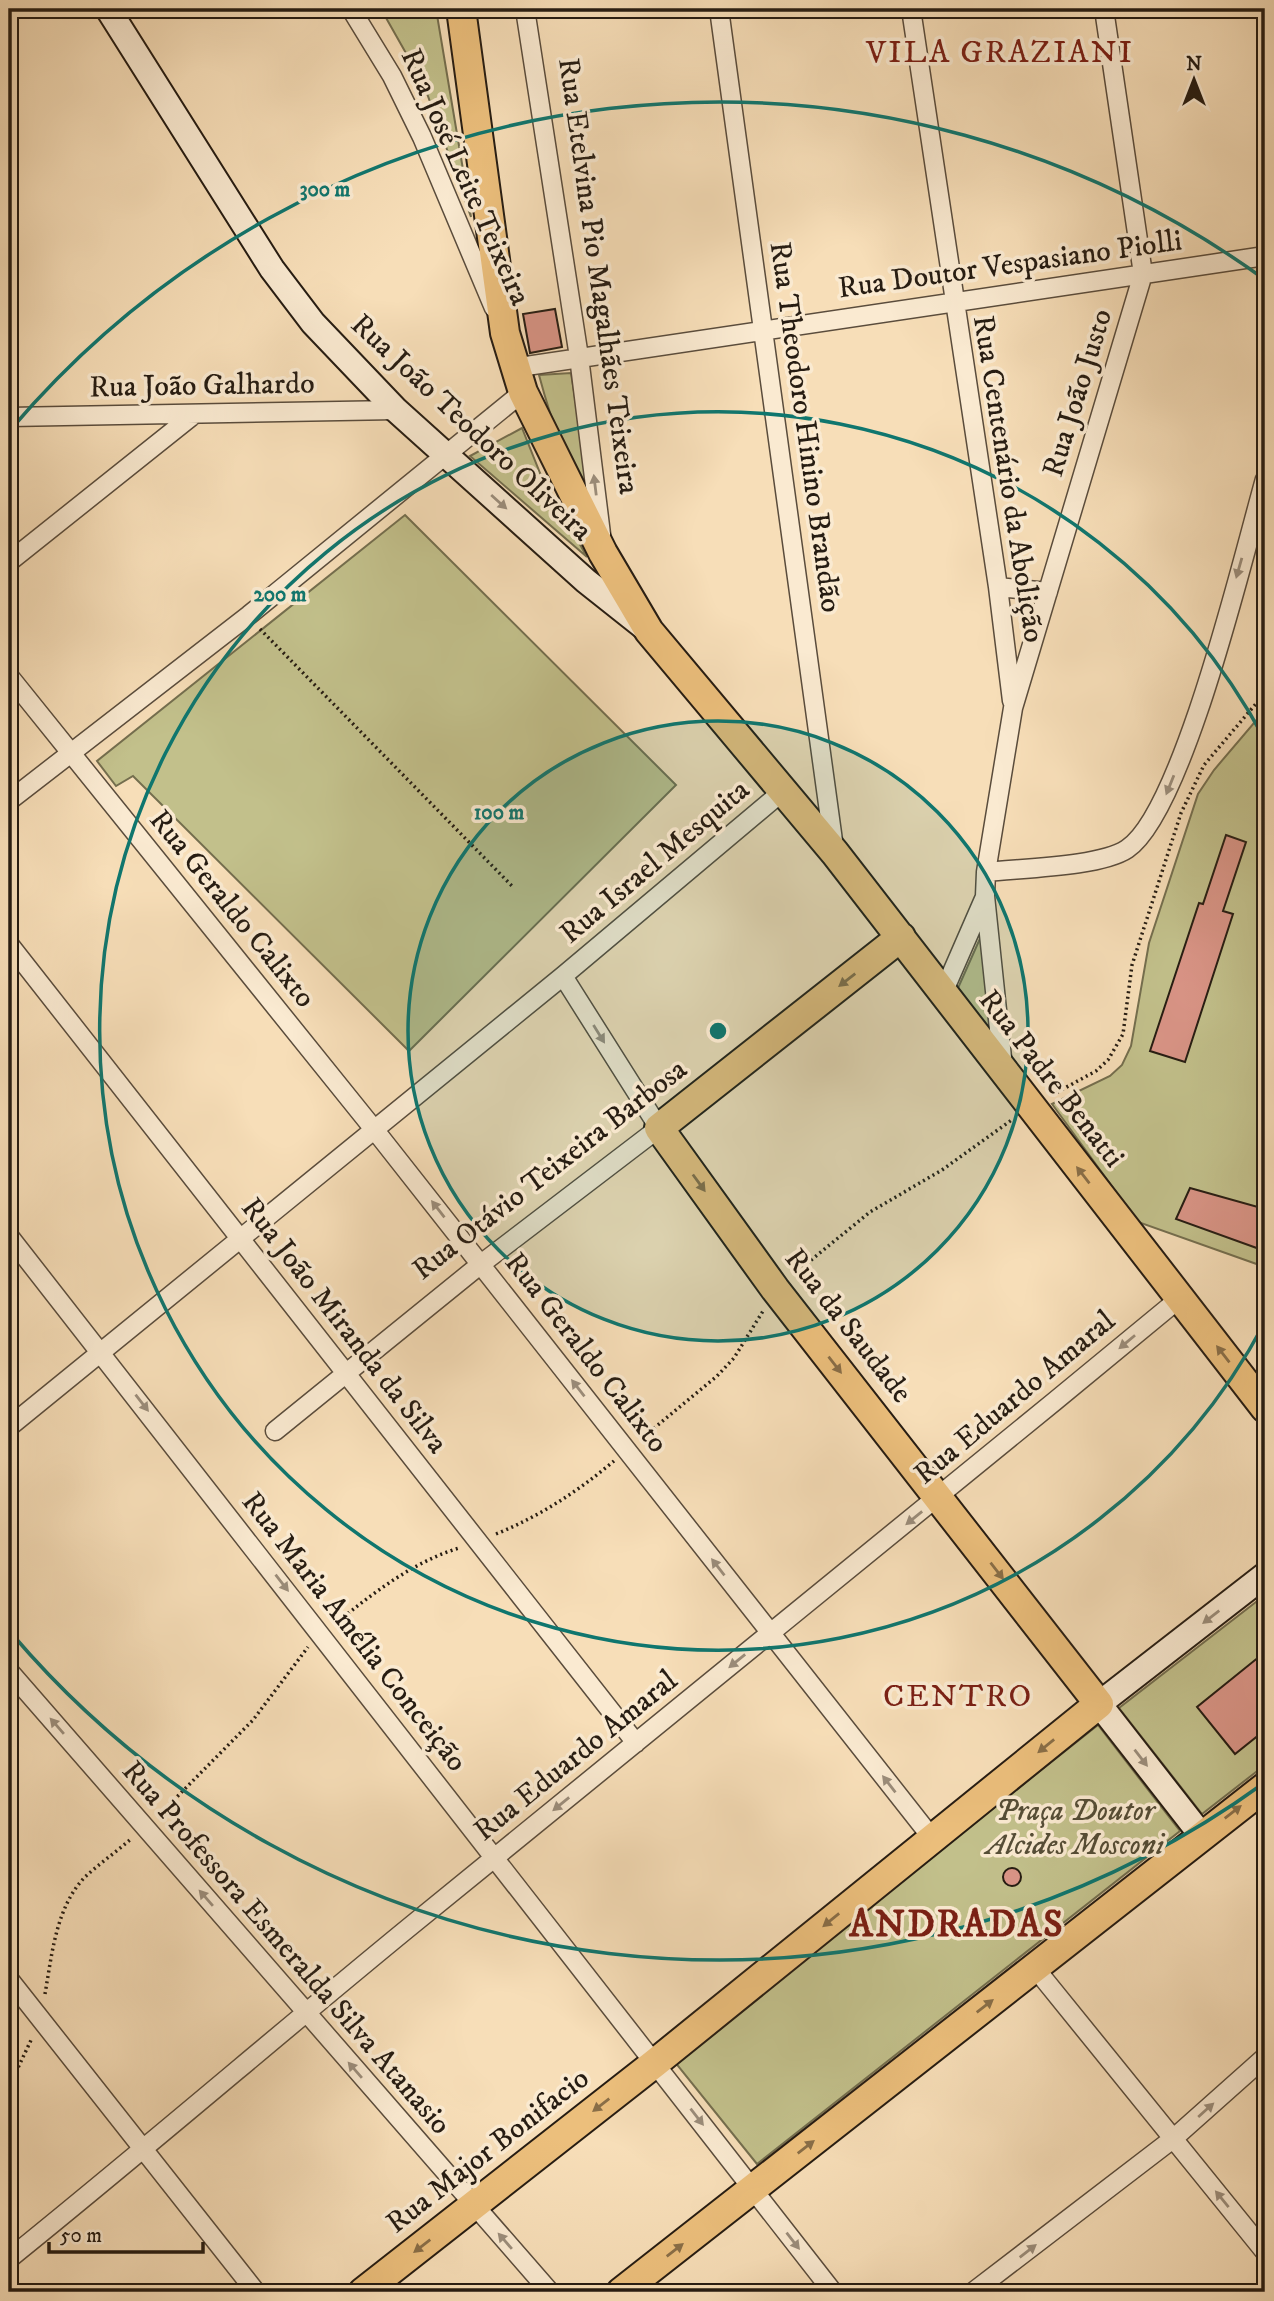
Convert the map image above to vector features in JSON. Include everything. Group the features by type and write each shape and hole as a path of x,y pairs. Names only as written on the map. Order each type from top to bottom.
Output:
{"main road":[{"name":"Rua Etelvina Pio Magalhães Teixeira","path":"461,9 505,333 518,380 603,553 649,631"},
{"name":"Rua João Teodoro Oliveira","path":"649,631 783,791"},
{"name":"Rua Padre Benatti","path":"783,791 901,937 1003,1073 1265,1408"},
{"name":"Rua Otávio Teixeira Barbosa","path":"659,1128 901,937"},
{"name":"Rua da Saudade","path":"659,1128 775,1290 940,1497 1099,1704"},
{"path":"655,2063 1099,1704"},
{"path":"621,2292 1265,1787"},
{"name":"Rua Major Bonifacio","path":"363,2292 655,2063"}],"street":[{"name":"Rua João Teodoro Oliveira","path":"108,9 272,269 322,333 396,410 603,594 649,631"},
{"name":"Rua José Leite Teixeira","path":"351,9 392,76 422,137 505,333"},
{"name":"Rua Etelvina Pio Magalhães Teixeira","path":"525,9 579,357 603,553"},
{"name":"Rua Theodoro Hinino Brandão","path":"719,9 835,853"},
{"name":"Rua Centenário da Abolição","path":"911,9 998,587 1013,708"},
{"path":"1104,9 1143,274"},
{"name":"Rua Doutor Vespasiano Piolli","path":"518,380 579,357 1265,256"},
{"name":"Rua João Justo","path":"985,895 986,872 1013,708 1143,274"},
{"path":"9,801 448,456 518,380"},
{"name":"Rua João Galhardo","path":"9,417 396,410"},
{"path":"9,562 192,415"},
{"path":"986,872 1106,858 1127,849 1149,828 1194,723 1265,480"},
{"path":"603,553 603,594"},
{"path":"998,587 1048,592"},
{"name":"Rua Geraldo Calixto","path":"9,676 373,1128 932,1838"},
{"name":"Rua Israel Mesquita","path":"9,1427 100,1349 563,976 783,791"},
{"path":"943,993 985,895"},
{"path":"985,895 1003,1073"},
{"name":"Rua João Miranda da Silva","path":"9,944 636,1743"},
{"name":"Rua da Saudade","path":"563,976 659,1128"},
{"name":"Rua Otávio Teixeira Barbosa","path":"275,1431 481,1264 659,1128"},
{"name":"Rua Maria Amélia Conceição","path":"9,1236 100,1349 493,1859 655,2063"},
{"name":"Rua Eduardo Amaral","path":"9,2259 143,2151 304,2013 940,1497 1180,1298"},
{"path":"1202,1836 1099,1704 1265,1575"},
{"name":"Rua Professora Esmeralda Silva Atanasio","path":"9,1671 304,2013 550,2292"},
{"path":"1035,1968 1265,2252"},
{"path":"9,1979 256,2292"},
{"path":"973,2292 1174,2138 1265,2057"},
{"path":"655,2063 833,2292"}],"path":[{"path":"249,615 278,649 513,887"},
{"path":"9,2087 41,2020 54,1942 66,1904 84,1878 145,1828 253,1720 302,1653 322,1634 370,1596 415,1567 526,1522 567,1498 627,1451 734,1358 775,1290 870,1212 942,1170 1029,1106 1096,1071 1123,1034 1132,965 1181,813 1204,765 1265,693"}],"green space":[{"path":"381,9 436,9 471,217 424,85"},
{"path":"571,373 592,503 560,442 539,375"},
{"path":"522,428 540,473 587,557 470,456"},
{"path":"405,515 676,785 409,1051 133,776 116,786 97,761"},
{"path":"1265,710 1265,1267 1138,1222 1052,1104 1110,1076 1122,1065 1131,1046 1149,943 1198,794 1214,770"},
{"path":"982,934 990,1032 958,988"},
{"path":"1265,1595 1265,1765 1202,1814 1119,1708"},
{"name":"Praça Doutor Alcides Mosconi","path":"1098,1725 1180,1831 757,2164 674,2061"}],"building":[{"path":"555,309 562,347 530,353 523,314"},
{"path":"1226,835 1246,842 1223,911 1233,914 1185,1062 1150,1051 1199,903 1203,904"},
{"path":"1190,1188 1265,1209 1265,1251 1176,1219"},
{"path":"1265,1652 1265,1730 1235,1754 1197,1707"},
{"path":"1012,1868 1018,1871 1021,1877 1018,1883 1012,1886 1006,1883 1003,1877 1006,1871"}],"district":[{"name":"VILA GRAZIANI","path":"1000,53"},
{"name":"CENTRO","path":"958,1697"},
{"name":"ANDRADAS","path":"957,1925"}]}
